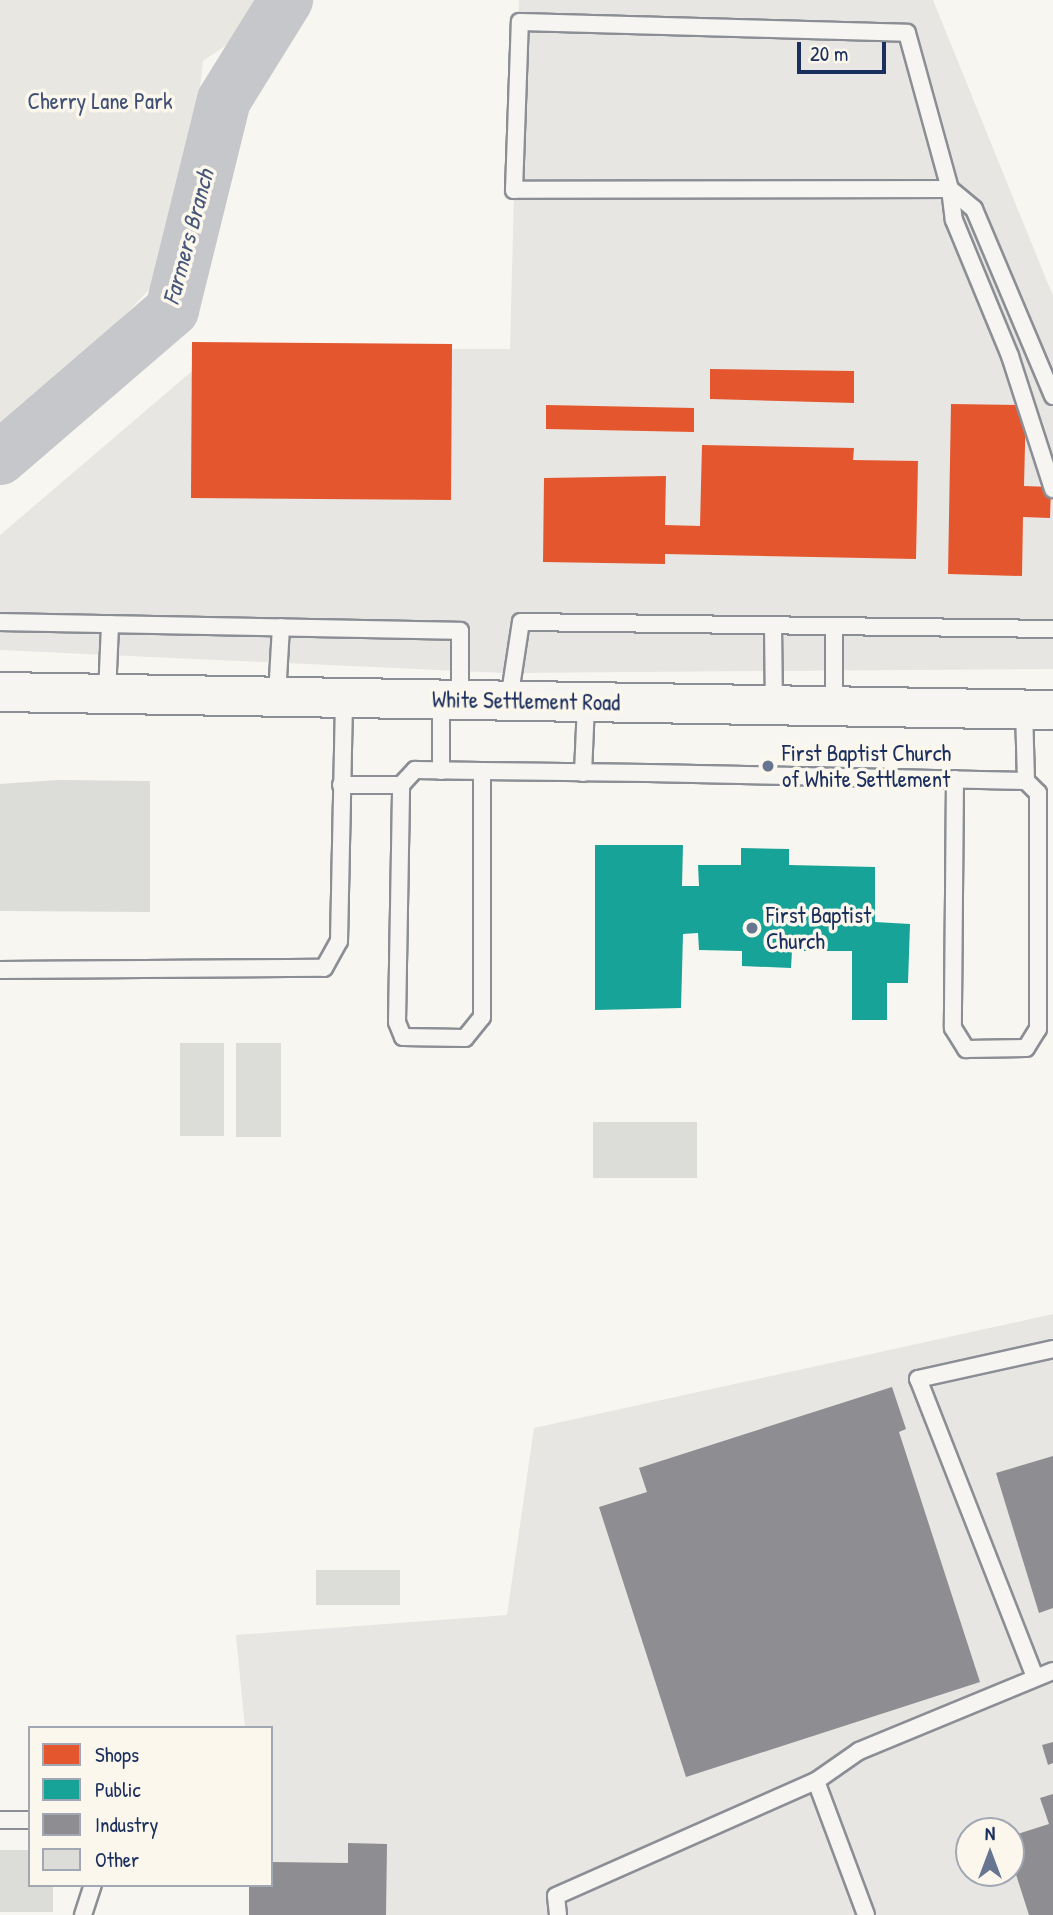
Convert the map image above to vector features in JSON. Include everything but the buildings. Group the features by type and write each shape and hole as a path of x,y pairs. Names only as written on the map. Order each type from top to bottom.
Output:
{"main road":[{"name":"White Settlement Road","path":"0,692 1039,709"}],"lane":[{"path":"1053,396 974,209 950,189 514,190 520,22 907,33 950,189 954,220 1010,356 1053,489"},
{"path":"1010,356 1032,347"},
{"path":"0,622 460,631 441,771"},
{"path":"509,701 521,622 1053,628"},
{"path":"107,694 110,624"},
{"path":"773,625 774,705"},
{"path":"834,626 834,706"},
{"path":"277,696 281,627"},
{"path":"0,970 324,968 339,941 344,698"},
{"path":"583,773 586,703"},
{"path":"1026,781 1039,709"},
{"path":"482,771 482,1017 465,1038 403,1037 397,1022 401,785 415,770 441,771 482,771 955,779 1026,781 1038,793 1038,1029 1026,1048 966,1049 953,1028 955,779"},
{"path":"341,785 401,785"},
{"path":"1035,1677 918,1379 1053,1349"},
{"path":"558,1915 555,1896 816,1781 859,1751 1053,1671"},
{"path":"816,1781 866,1915"},
{"path":"0,1820 28,1820"},
{"path":"83,1915 92,1887"}],"shaded area":[{"path":"519,0 933,0 1053,296 1053,669 503,673 0,650 0,535 218,349 510,349"},
{"path":"1053,1314 1053,1915 263,1915 270,1887 273,1887 273,1726 245,1726 236,1635 507,1615 534,1428"}],"green space":[{"name":"Cherry Lane Park","path":"0,0 262,0 234,40 203,61 189,185 167,270 106,336 0,433"}],"waterway":[{"name":"Farmers Branch","path":"0,458 172,310 224,100 286,0"}],"place":[{"name":"First Baptist Church of White Settlement","path":"768,766"},
{"name":"First Baptist Church","path":"752,928"}]}
